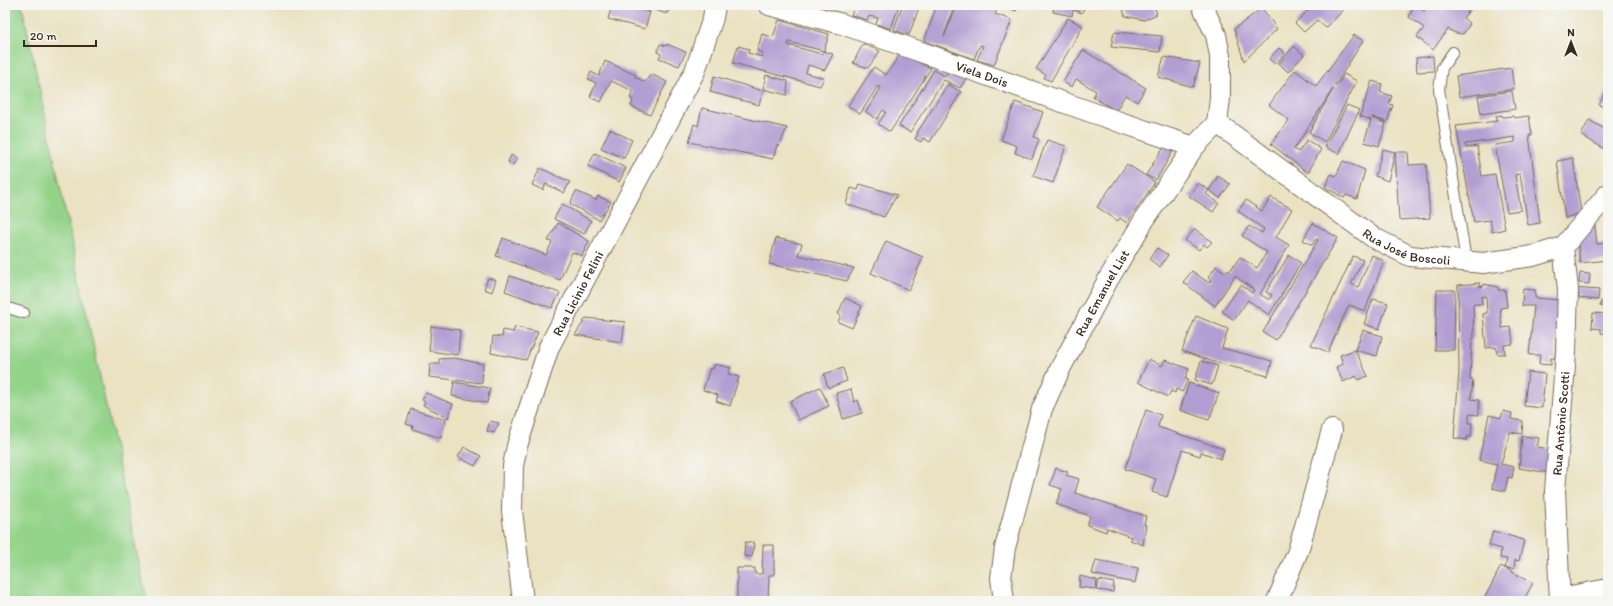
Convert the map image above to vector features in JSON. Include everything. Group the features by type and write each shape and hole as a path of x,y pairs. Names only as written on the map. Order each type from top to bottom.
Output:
{"street":[{"name":"Rua Licinio Felini","path":"523,601 512,511 513,466 517,446 549,347 695,71 713,18 715,5"},
{"name":"Viela Dois","path":"769,5 842,24 1194,147"},
{"path":"1202,5 1216,35 1220,56 1220,98 1217,123"},
{"name":"Rua Emanuel List","path":"1004,601 1001,578 1005,548 1042,409 1061,367 1109,278 1146,217 1194,147 1217,123"},
{"name":"Rua José Boscoli","path":"1217,123 1374,238 1410,256 1483,263 1533,256 1563,247"},
{"path":"1563,247 1608,194"},
{"name":"Rua Antônio Scotti","path":"1560,600 1556,491 1568,289 1563,247"},
{"path":"1277,601 1298,551 1332,430"},
{"path":"1560,600 1608,589"}],"lane":[{"path":"1453,52 1442,68 1439,89 1466,261"},
{"path":"5,307 24,313"}],"green space":[{"path":"5,5 22,5 147,601 5,601"}],"building":[{"path":"612,5 622,7 623,5 650,12 645,29 608,19"},
{"path":"639,5 670,5 667,14"},
{"path":"856,5 899,5 891,29 876,24 878,18 869,16 867,20 851,15"},
{"path":"902,5 920,5 909,35 894,30"},
{"path":"937,5 955,5 944,37 957,5 999,5 995,14 1012,20 994,65 977,60 983,46 980,45 974,59 924,41"},
{"path":"1001,5 1017,5 1016,11"},
{"path":"1054,5 1085,5 1082,13 1073,10 1072,16 1053,12"},
{"path":"1122,5 1154,5 1157,14 1144,20 1125,16"},
{"path":"1314,5 1348,5 1326,28 1317,20 1304,32 1295,23"},
{"path":"1414,5 1424,11 1429,5 1474,5 1463,18 1470,24 1463,34 1455,33 1448,29 1433,50 1417,37 1424,28 1409,17"},
{"path":"1262,8 1277,29 1244,61 1234,29"},
{"path":"1068,18 1083,26 1051,81 1044,78 1046,75 1036,69"},
{"path":"779,20 829,34 824,51 789,42 788,45 822,54 823,51 833,54 825,70 808,65 806,73 824,78 820,86 733,63 738,46 749,49 748,53 762,57 763,53 757,51 762,34 773,37"},
{"path":"1114,32 1162,36 1160,52 1111,47"},
{"path":"1354,35 1363,41 1335,85 1337,86 1344,74 1357,81 1325,142 1309,132 1333,89 1294,149 1298,152 1307,140 1321,149 1308,173 1271,144 1289,120 1269,105 1295,70 1316,86"},
{"path":"660,44 667,46 667,44 686,52 679,66 659,58 661,54 657,52"},
{"path":"863,44 880,51 868,68 853,63"},
{"path":"1294,46 1304,55 1288,72 1279,63"},
{"path":"1279,48 1285,53 1275,64 1269,59"},
{"path":"1083,50 1146,88 1137,102 1125,95 1116,111 1093,97 1096,91 1076,79 1072,87 1063,82"},
{"path":"900,54 931,68 890,132 878,124 886,112 883,110 877,119 866,112 881,88 878,86 860,114 848,106 874,67 886,75"},
{"path":"1433,56 1434,71 1417,72 1416,58"},
{"path":"1164,57 1200,63 1193,87 1158,77"},
{"path":"605,61 636,75 635,77 645,82 651,74 667,82 650,115 631,106 633,100 630,98 633,91 611,81 601,102 590,97 596,83 588,79 591,72 599,76"},
{"path":"1511,68 1514,89 1459,97 1456,76"},
{"path":"950,69 967,77 960,88 944,80 910,132 899,126 934,70 945,76"},
{"path":"766,75 788,81 787,95 763,89"},
{"path":"714,76 763,91 759,105 710,92"},
{"path":"1372,81 1382,84 1380,92 1392,96 1389,104 1393,105 1387,122 1372,117 1386,123 1379,146 1364,142 1371,120 1360,116"},
{"path":"948,84 961,92 930,142 923,138 921,142 915,139 918,134 917,133"},
{"path":"1512,91 1515,109 1481,114 1478,96"},
{"path":"1606,91 1608,92 1608,109 1599,105"},
{"path":"1015,102 1043,112 1034,137 1039,139 1032,159 1015,153 1017,146 1001,140"},
{"path":"1347,105 1359,110 1339,154 1325,147"},
{"path":"702,108 787,128 779,146 777,145 773,159 689,142 694,124 698,126"},
{"path":"1502,115 1502,117 1513,116 1514,118 1529,116 1532,135 1529,135 1540,223 1528,225 1520,174 1515,175 1521,210 1507,212 1495,145 1515,142 1515,137 1465,144 1466,148 1477,146 1482,176 1495,174 1505,229 1492,232 1490,220 1474,222 1456,126 1497,121 1496,116"},
{"path":"1589,120 1608,131 1608,151 1581,135"},
{"path":"610,129 632,140 624,158 601,148"},
{"path":"1047,140 1066,146 1053,183 1033,176"},
{"path":"1166,143 1176,146 1156,180 1146,175"},
{"path":"1383,149 1395,152 1388,181 1375,176"},
{"path":"1395,152 1408,152 1409,165 1426,164 1430,218 1399,220"},
{"path":"595,153 626,168 619,182 588,166"},
{"path":"511,155 517,158 513,165 508,162"},
{"path":"1573,158 1581,213 1565,218 1557,161"},
{"path":"1343,161 1365,170 1357,199 1346,195 1344,198 1325,187 1331,174 1336,176"},
{"path":"1127,164 1155,182 1127,223 1120,218 1118,221 1097,207"},
{"path":"540,168 570,182 564,193 546,184 543,190 532,185"},
{"path":"1218,176 1230,184 1220,198 1209,190"},
{"path":"1198,183 1209,190 1206,194 1219,203 1213,212 1189,196"},
{"path":"860,184 897,195 884,217 846,204 851,188 858,190"},
{"path":"576,191 596,200 598,196 611,202 599,220 570,204"},
{"path":"1271,197 1292,209 1276,237 1289,245 1260,294 1269,300 1272,295 1266,292 1289,255 1301,263 1269,315 1248,300 1234,320 1222,311 1241,285 1252,293 1254,290 1235,276 1215,306 1183,282 1192,271 1209,283 1211,280 1208,278 1216,266 1226,273 1227,270 1229,272 1240,257 1257,268 1267,252 1242,236 1249,226 1262,233 1264,229 1238,211 1246,200 1262,211"},
{"path":"562,204 591,221 584,234 554,219"},
{"path":"558,223 589,241 582,256 572,252 560,280 496,256 503,238 546,255 552,242 548,241"},
{"path":"1313,223 1338,238 1276,340 1263,332 1318,240 1316,239 1312,245 1303,240"},
{"path":"1595,226 1597,244 1608,243 1608,260 1580,263 1578,244"},
{"path":"1195,229 1212,242 1207,247 1204,244 1199,250 1185,240"},
{"path":"776,238 802,244 798,255 854,268 847,281 769,264"},
{"path":"886,241 923,257 909,290 871,273"},
{"path":"1157,248 1168,255 1160,267 1149,259"},
{"path":"1372,255 1384,261 1365,311 1349,305 1328,352 1311,345 1353,256 1363,260 1351,284 1358,287"},
{"path":"1580,273 1590,274 1589,284 1579,283"},
{"path":"510,276 560,293 552,308 505,291"},
{"path":"488,278 496,280 492,292 484,289"},
{"path":"1480,283 1480,287 1484,286 1484,284 1498,287 1498,290 1505,290 1507,307 1500,308 1502,328 1511,327 1513,344 1504,345 1505,354 1497,354 1496,347 1486,348 1483,314 1487,313 1486,296 1481,297 1482,304 1473,304 1474,338 1472,339 1470,380 1473,380 1471,399 1479,400 1479,415 1469,414 1469,423 1472,423 1471,437 1467,437 1467,440 1454,438 1459,372 1458,285"},
{"path":"1574,288 1599,290 1598,300 1579,298 1579,294 1574,293"},
{"path":"1607,288 1608,307 1600,306 1601,301 1606,302"},
{"path":"1523,289 1535,290 1535,298 1559,300 1555,358 1551,358 1551,365 1539,364 1540,355 1529,355 1534,306 1522,306"},
{"path":"1437,290 1455,290 1454,350 1435,350"},
{"path":"845,298 862,306 852,328 838,322 841,315 838,314"},
{"path":"1373,299 1388,303 1379,329 1364,324"},
{"path":"1593,313 1608,314 1608,334 1601,333 1601,329 1592,328"},
{"path":"1196,316 1228,329 1222,348 1272,361 1268,376 1217,363 1182,351"},
{"path":"586,318 625,322 622,342 575,335"},
{"path":"431,326 460,330 458,355 429,351"},
{"path":"515,327 538,332 526,360 491,353 493,336 502,337 503,330 513,332"},
{"path":"1363,330 1382,336 1377,356 1355,350"},
{"path":"1355,350 1368,376 1358,380 1356,376 1343,382 1336,367 1343,364 1340,355"},
{"path":"455,358 483,364 482,383 429,377 430,364 439,364 439,359"},
{"path":"1149,359 1162,366 1165,360 1189,369 1185,378 1188,380 1182,392 1176,389 1175,393 1171,391 1168,397 1138,382"},
{"path":"1201,361 1218,366 1212,385 1195,380"},
{"path":"715,364 731,368 728,374 739,377 730,406 716,401 718,395 703,390 710,368 713,369"},
{"path":"843,368 847,381 828,388 824,374"},
{"path":"1528,372 1545,374 1542,408 1524,406"},
{"path":"454,382 490,388 487,403 452,396"},
{"path":"1189,383 1219,393 1209,420 1180,410"},
{"path":"820,387 829,406 798,420 790,401"},
{"path":"851,389 854,402 858,400 862,413 843,419 836,393"},
{"path":"426,393 453,404 448,418 423,405 425,402 422,400"},
{"path":"411,409 446,420 441,438 412,429 413,426 406,424"},
{"path":"1146,410 1161,415 1158,427 1224,449 1221,459 1201,452 1200,456 1182,450 1167,497 1152,492 1156,479 1125,469"},
{"path":"1503,411 1512,413 1511,419 1523,421 1522,434 1510,432 1501,464 1514,467 1512,478 1508,477 1505,491 1492,488 1497,464 1479,460 1489,415 1501,418"},
{"path":"490,421 499,423 494,433 487,431"},
{"path":"1522,436 1539,438 1537,447 1550,449 1549,473 1519,468"},
{"path":"464,447 481,456 475,466 458,457"},
{"path":"1056,468 1068,472 1066,475 1079,479 1075,493 1146,516 1143,545 1130,540 1131,537 1107,528 1106,532 1087,525 1090,516 1056,504 1062,489 1050,485"},
{"path":"1493,531 1524,540 1519,561 1515,560 1514,569 1505,568 1507,559 1500,558 1501,549 1489,545"},
{"path":"745,542 754,543 752,557 744,556"},
{"path":"763,545 774,545 774,575 769,575 768,601 737,601 737,568 755,568 755,574 762,574"},
{"path":"1096,560 1138,568 1135,583 1092,574"},
{"path":"1501,566 1533,583 1523,601 1483,601"},
{"path":"1080,576 1097,580 1096,589 1079,587"},
{"path":"1099,580 1114,583 1113,592 1097,590"}]}
